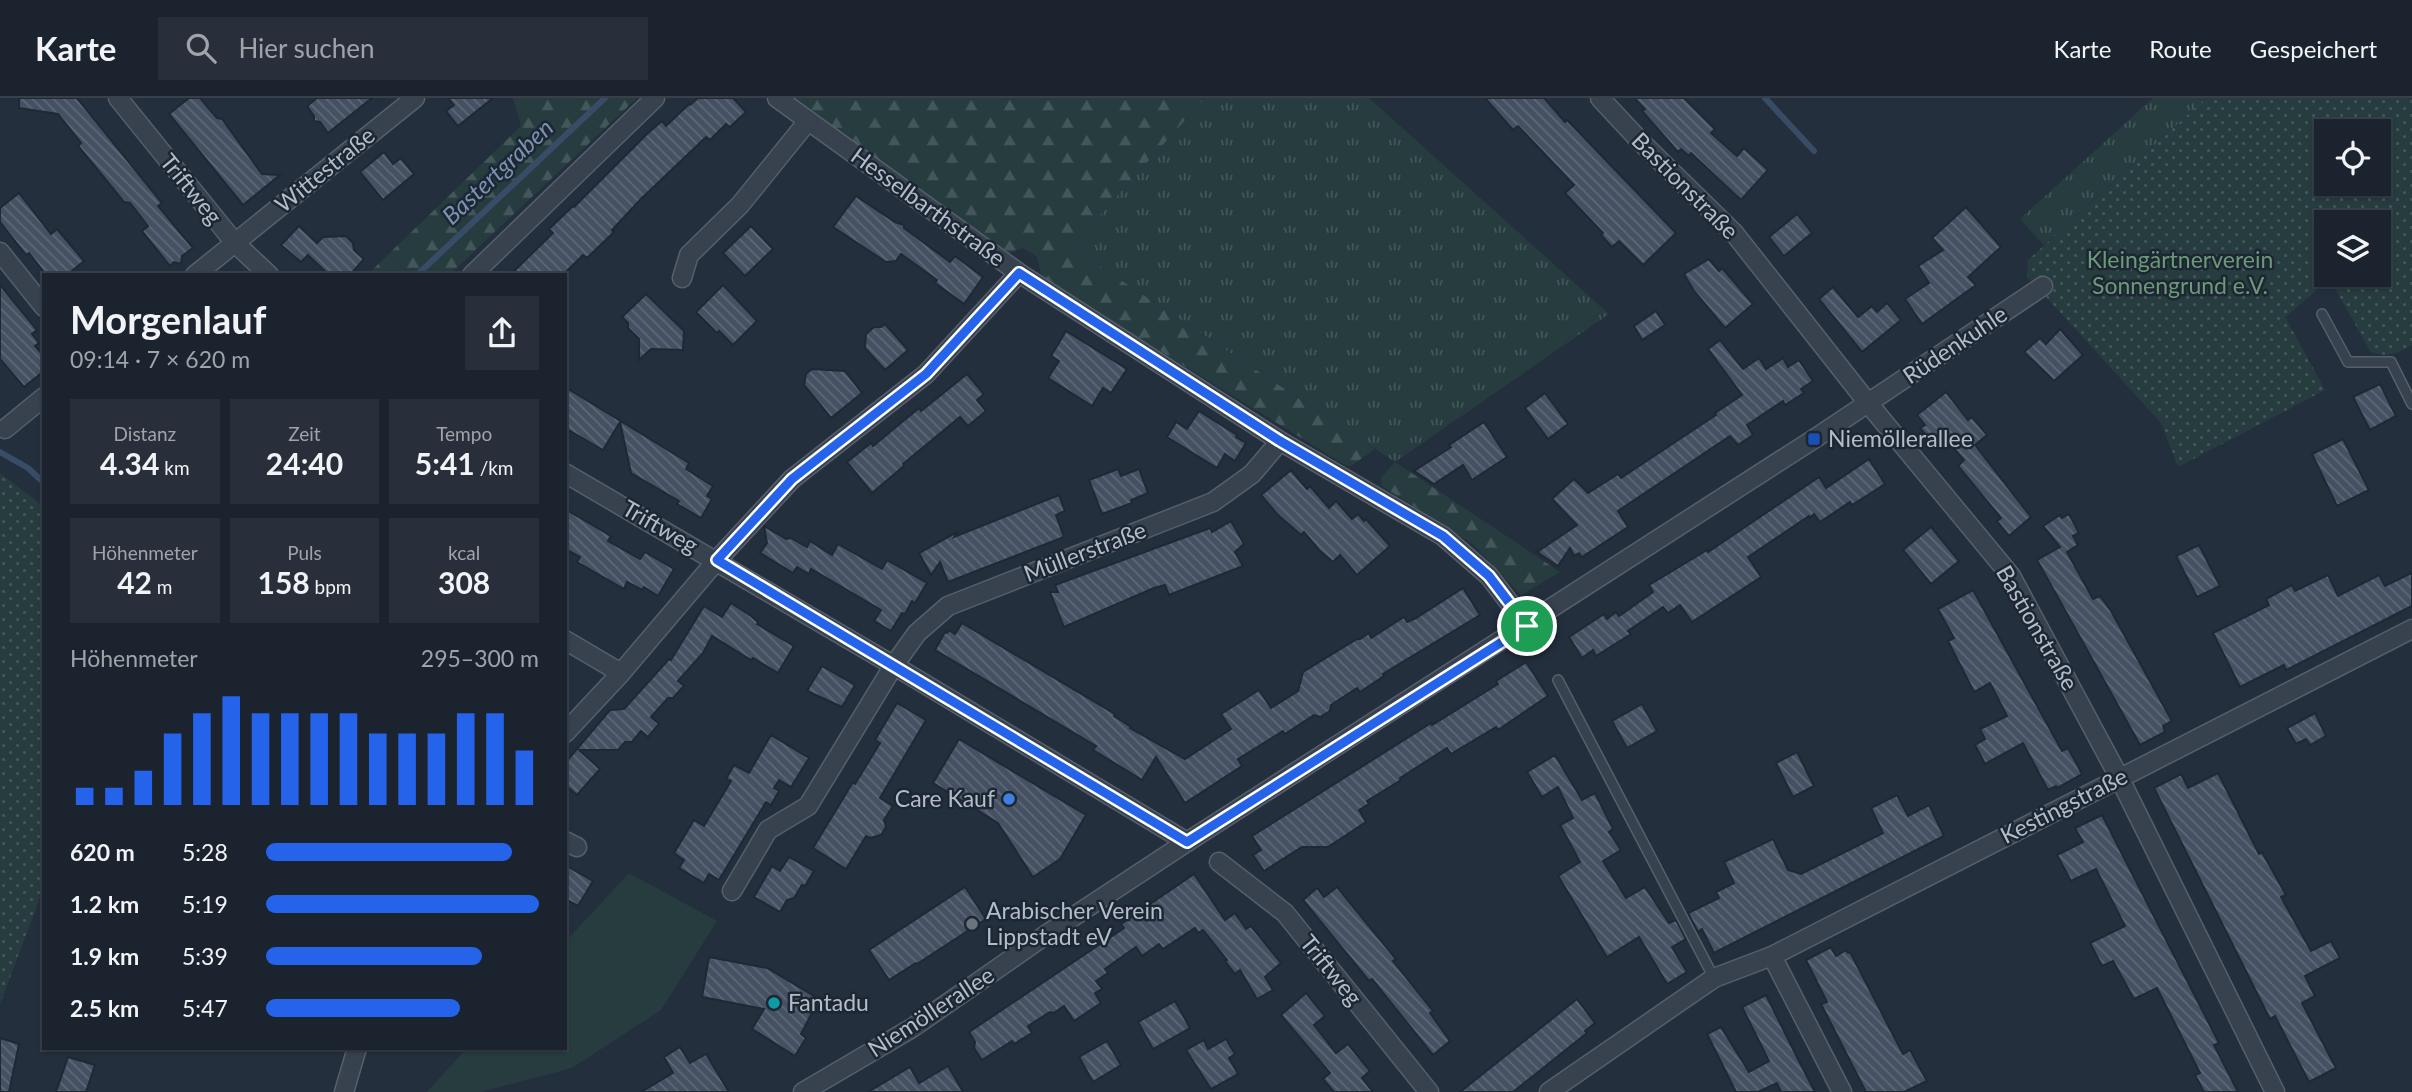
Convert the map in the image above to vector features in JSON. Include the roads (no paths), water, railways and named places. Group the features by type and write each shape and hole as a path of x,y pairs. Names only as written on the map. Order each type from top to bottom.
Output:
{"street":[{"name":"Triftweg","path":"118,98 235,243 267,273"},
{"name":"Wittestraße","path":"198,273 415,98"},
{"path":"474,273 655,98"},
{"name":"Hesselbarthstraße","path":"777,98 1019,273 1280,441 1443,536 1489,576 1527,626"},
{"name":"Bastionstraße","path":"1600,98 1734,233 1868,403 2011,576 2119,777 2275,1092"},
{"path":"682,278 689,255 740,205 808,121"},
{"path":"0,252 42,304"},
{"path":"567,731 792,479 926,374 1019,273"},
{"name":"Rüdenkuhle","path":"1868,403 2043,286"},
{"path":"5,429 42,399"},
{"name":"Niemöllerallee","path":"803,1092 912,1028 1187,842 1527,626 1868,403"},
{"name":"Müllerstraße","path":"732,891 768,830 808,806 917,633 948,606 1213,502 1252,474 1280,441"},
{"name":"Triftweg","path":"567,474 717,560 1187,842"},
{"name":"Kestingstraße","path":"1549,1092 1714,978 1772,956 2412,629"},
{"path":"567,641 621,673"},
{"name":"Triftweg","path":"1219,862 1285,913 1429,1092"},
{"path":"1772,956 1842,1092"},
{"path":"344,1092 356,1050"}],"lane":[{"path":"2322,314 2348,362 2391,362 2412,404"},
{"path":"1558,680 1714,978"}],"waterway":[{"name":"Bastertgraben","path":"419,273 605,98"},
{"path":"1765,98 1814,151"},
{"path":"0,452 28,468 42,481"}],"place":[{"name":"Niemöllerallee","path":"1814,439"},
{"name":"Care Kauf","path":"1009,799"},
{"name":"Arabischer Verein Lippstadt eV","path":"972,924"},
{"name":"Fantadu","path":"774,1003"}],"park label":[{"name":"Kleingärtnerverein Sonnengrund e.V.","path":"2180,273"}]}
